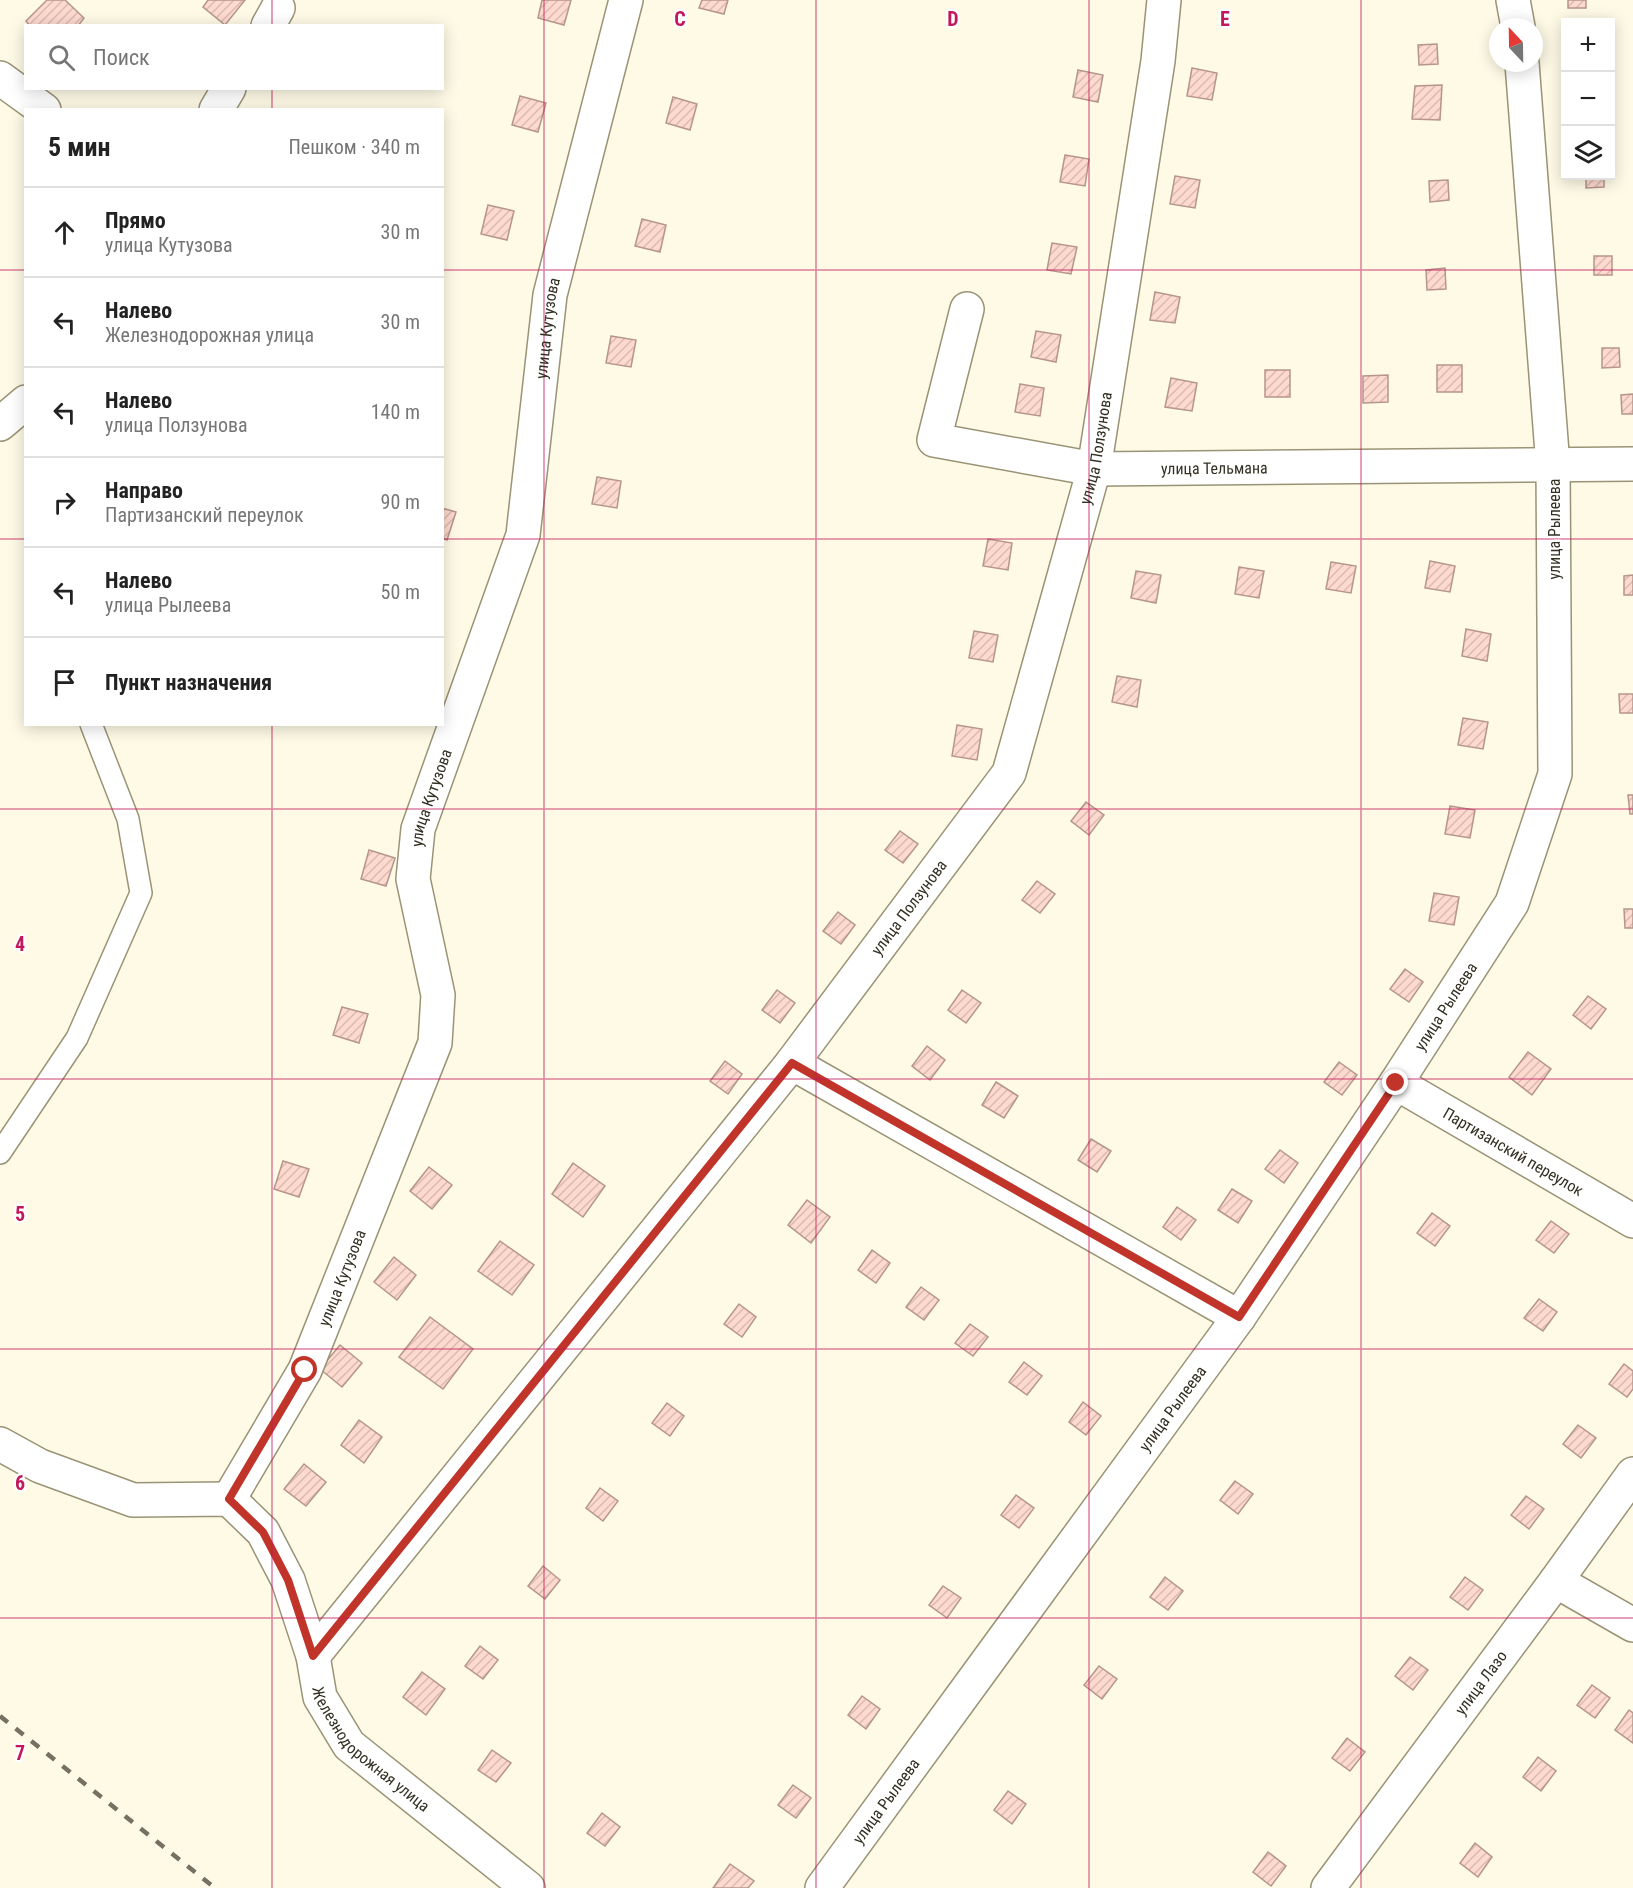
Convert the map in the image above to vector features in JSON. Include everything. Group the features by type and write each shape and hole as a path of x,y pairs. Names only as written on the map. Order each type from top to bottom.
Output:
{"street":[{"name":"улица Кутузова","path":"229,1499 305,1370 435,1043 438,995 413,879 418,829 523,534 550,295 626,0"},
{"name":"улица Ползунова","path":"313,1656 792,1063 1009,773 1094,470 1158,61 1164,0"},
{"path":"1513,0 1516,18"},
{"name":"улица Рылеева","path":"822,1888 1239,1317 1396,1083 1512,903 1555,774 1553,466 1523,72"},
{"path":"0,78 41,108"},
{"path":"217,108 228,90"},
{"name":"улица Тельмана","path":"968,309 934,440 1094,470 1633,464"},
{"path":"0,424 24,404"},
{"path":"792,1063 1239,1317"},
{"name":"Партизанский переулок","path":"1396,1083 1633,1221"},
{"path":"0,1444 40,1466 133,1500 229,1499"},
{"name":"улица Лазо","path":"1328,1888 1633,1474"},
{"name":"Железнодорожная улица","path":"229,1499 263,1532 288,1580 313,1656 321,1697 349,1745 528,1888"},
{"path":"1556,1581 1633,1625"}],"lane":[{"path":"0,1153 77,1038 141,893 128,819 92,726"}],"building":[{"path":"47,0 65,0 84,18 80,24 28,24 26,21"},
{"path":"208,0 245,0 226,24 203,7"},
{"path":"542,0 571,0 564,25 538,18"},
{"path":"702,0 728,0 724,14 699,8"},
{"path":"1568,0 1586,0 1586,8 1568,8"},
{"path":"1437,44 1438,64 1419,65 1418,45"},
{"path":"1192,68 1217,73 1212,100 1187,96"},
{"path":"1078,70 1103,75 1098,102 1073,97"},
{"path":"1442,85 1440,120 1412,119 1415,86"},
{"path":"520,96 546,103 538,132 512,125"},
{"path":"673,97 697,104 690,130 666,123"},
{"path":"1065,155 1089,159 1085,186 1060,182"},
{"path":"1175,176 1200,180 1195,208 1170,204"},
{"path":"1448,180 1449,200 1430,202 1429,181"},
{"path":"1586,180 1604,180 1604,187 1586,188"},
{"path":"488,205 514,211 507,240 481,234"},
{"path":"642,219 666,225 660,252 635,246"},
{"path":"1052,243 1077,247 1071,274 1047,270"},
{"path":"1594,256 1612,256 1612,275 1594,275"},
{"path":"1445,268 1446,289 1427,290 1426,270"},
{"path":"1155,292 1180,297 1175,323 1150,320"},
{"path":"1036,331 1061,335 1056,362 1031,357"},
{"path":"611,336 636,340 631,367 606,363"},
{"path":"1602,348 1619,348 1620,367 1602,368"},
{"path":"1437,365 1462,365 1462,392 1437,392"},
{"path":"1265,370 1290,370 1290,397 1265,397"},
{"path":"1388,375 1388,402 1363,403 1363,376"},
{"path":"1171,378 1197,383 1192,411 1165,407"},
{"path":"1020,384 1044,388 1040,416 1015,412"},
{"path":"1633,394 1633,414 1622,414 1621,395"},
{"path":"597,477 621,481 617,508 592,504"},
{"path":"444,509 456,512 447,540 444,539"},
{"path":"988,539 1012,543 1008,570 983,566"},
{"path":"1430,561 1455,566 1450,592 1425,588"},
{"path":"1331,562 1356,566 1351,593 1326,589"},
{"path":"1239,567 1264,571 1259,598 1235,594"},
{"path":"1136,571 1161,575 1156,603 1131,598"},
{"path":"1633,575 1633,595 1624,595 1624,576"},
{"path":"1466,629 1491,634 1487,661 1462,656"},
{"path":"974,631 998,635 993,662 969,658"},
{"path":"1117,676 1141,680 1137,707 1112,702"},
{"path":"1619,694 1633,694 1633,713 1620,713"},
{"path":"1463,718 1488,722 1483,749 1458,745"},
{"path":"957,725 982,729 977,760 952,756"},
{"path":"1628,795 1633,795 1633,814 1630,814"},
{"path":"1086,802 1104,815 1089,835 1071,821"},
{"path":"1450,806 1475,810 1470,838 1445,834"},
{"path":"900,831 918,844 903,863 885,850"},
{"path":"369,850 395,858 386,886 361,879"},
{"path":"1037,881 1055,894 1040,913 1022,900"},
{"path":"1434,893 1459,897 1454,925 1429,921"},
{"path":"1624,909 1633,909 1633,928 1625,928"},
{"path":"838,912 855,925 841,944 823,931"},
{"path":"1405,969 1423,982 1409,1002 1390,989"},
{"path":"777,990 795,1003 780,1023 762,1010"},
{"path":"962,990 981,1003 966,1023 948,1010"},
{"path":"1588,996 1606,1009 1591,1029 1573,1015"},
{"path":"342,1007 368,1014 359,1043 333,1035"},
{"path":"927,1046 945,1060 930,1080 912,1066"},
{"path":"1528,1052 1551,1069 1532,1095 1509,1077"},
{"path":"725,1061 742,1074 728,1094 710,1081"},
{"path":"1339,1062 1357,1075 1342,1095 1324,1082"},
{"path":"996,1082 1018,1096 1004,1118 982,1105"},
{"path":"1091,1139 1111,1151 1097,1172 1078,1160"},
{"path":"1280,1150 1298,1163 1284,1183 1265,1169"},
{"path":"283,1161 309,1169 299,1197 274,1189"},
{"path":"573,1163 605,1186 583,1217 552,1194"},
{"path":"429,1167 452,1185 432,1209 410,1191"},
{"path":"1232,1189 1252,1201 1238,1223 1218,1210"},
{"path":"807,1200 830,1217 811,1243 788,1225"},
{"path":"1177,1207 1196,1220 1181,1240 1163,1227"},
{"path":"1432,1213 1450,1226 1435,1246 1417,1233"},
{"path":"1551,1221 1569,1234 1554,1253 1536,1240"},
{"path":"500,1241 534,1265 512,1295 478,1271"},
{"path":"872,1250 890,1263 876,1283 858,1270"},
{"path":"394,1257 416,1275 397,1300 374,1282"},
{"path":"921,1287 939,1300 924,1320 906,1307"},
{"path":"1539,1299 1557,1312 1543,1331 1524,1318"},
{"path":"739,1304 756,1317 742,1337 724,1324"},
{"path":"430,1317 473,1349 443,1389 399,1357"},
{"path":"970,1324 988,1337 973,1356 955,1343"},
{"path":"340,1345 362,1363 342,1387 320,1369"},
{"path":"1024,1362 1042,1376 1027,1395 1009,1382"},
{"path":"1624,1364 1633,1371 1633,1389 1627,1397 1609,1384"},
{"path":"1083,1402 1101,1416 1086,1435 1069,1422"},
{"path":"667,1403 684,1416 670,1436 652,1423"},
{"path":"359,1420 382,1437 364,1463 341,1445"},
{"path":"1578,1425 1596,1438 1581,1458 1563,1444"},
{"path":"304,1464 326,1482 306,1506 284,1489"},
{"path":"1235,1481 1253,1494 1238,1514 1220,1500"},
{"path":"600,1488 618,1501 603,1521 586,1508"},
{"path":"1016,1495 1034,1508 1019,1528 1001,1515"},
{"path":"1526,1496 1544,1509 1529,1529 1511,1515"},
{"path":"543,1566 560,1580 545,1599 528,1586"},
{"path":"1165,1577 1183,1591 1168,1610 1150,1597"},
{"path":"1465,1577 1483,1590 1468,1610 1450,1597"},
{"path":"943,1586 961,1598 947,1618 929,1605"},
{"path":"480,1646 498,1660 483,1679 465,1666"},
{"path":"1410,1657 1428,1670 1413,1690 1395,1676"},
{"path":"1099,1666 1117,1679 1102,1699 1084,1685"},
{"path":"422,1672 445,1689 426,1715 403,1697"},
{"path":"1592,1685 1610,1698 1595,1718 1577,1705"},
{"path":"862,1696 880,1709 866,1729 848,1715"},
{"path":"1629,1710 1633,1713 1633,1743 1615,1730"},
{"path":"1347,1738 1365,1752 1350,1771 1332,1758"},
{"path":"492,1750 511,1763 496,1782 478,1770"},
{"path":"1538,1757 1556,1771 1541,1791 1523,1777"},
{"path":"793,1785 811,1798 796,1818 778,1805"},
{"path":"1008,1791 1026,1804 1012,1824 994,1810"},
{"path":"602,1813 620,1827 605,1846 587,1833"},
{"path":"1475,1843 1492,1857 1478,1877 1460,1863"},
{"path":"1268,1852 1286,1866 1271,1886 1253,1872"},
{"path":"730,1864 754,1881 748,1888 713,1888"}],"railway":[{"path":"0,1716 215,1888"}],"route":[{"path":"305,1370 229,1499 263,1532 288,1580 313,1656 792,1063 1239,1317 1396,1083"}]}
